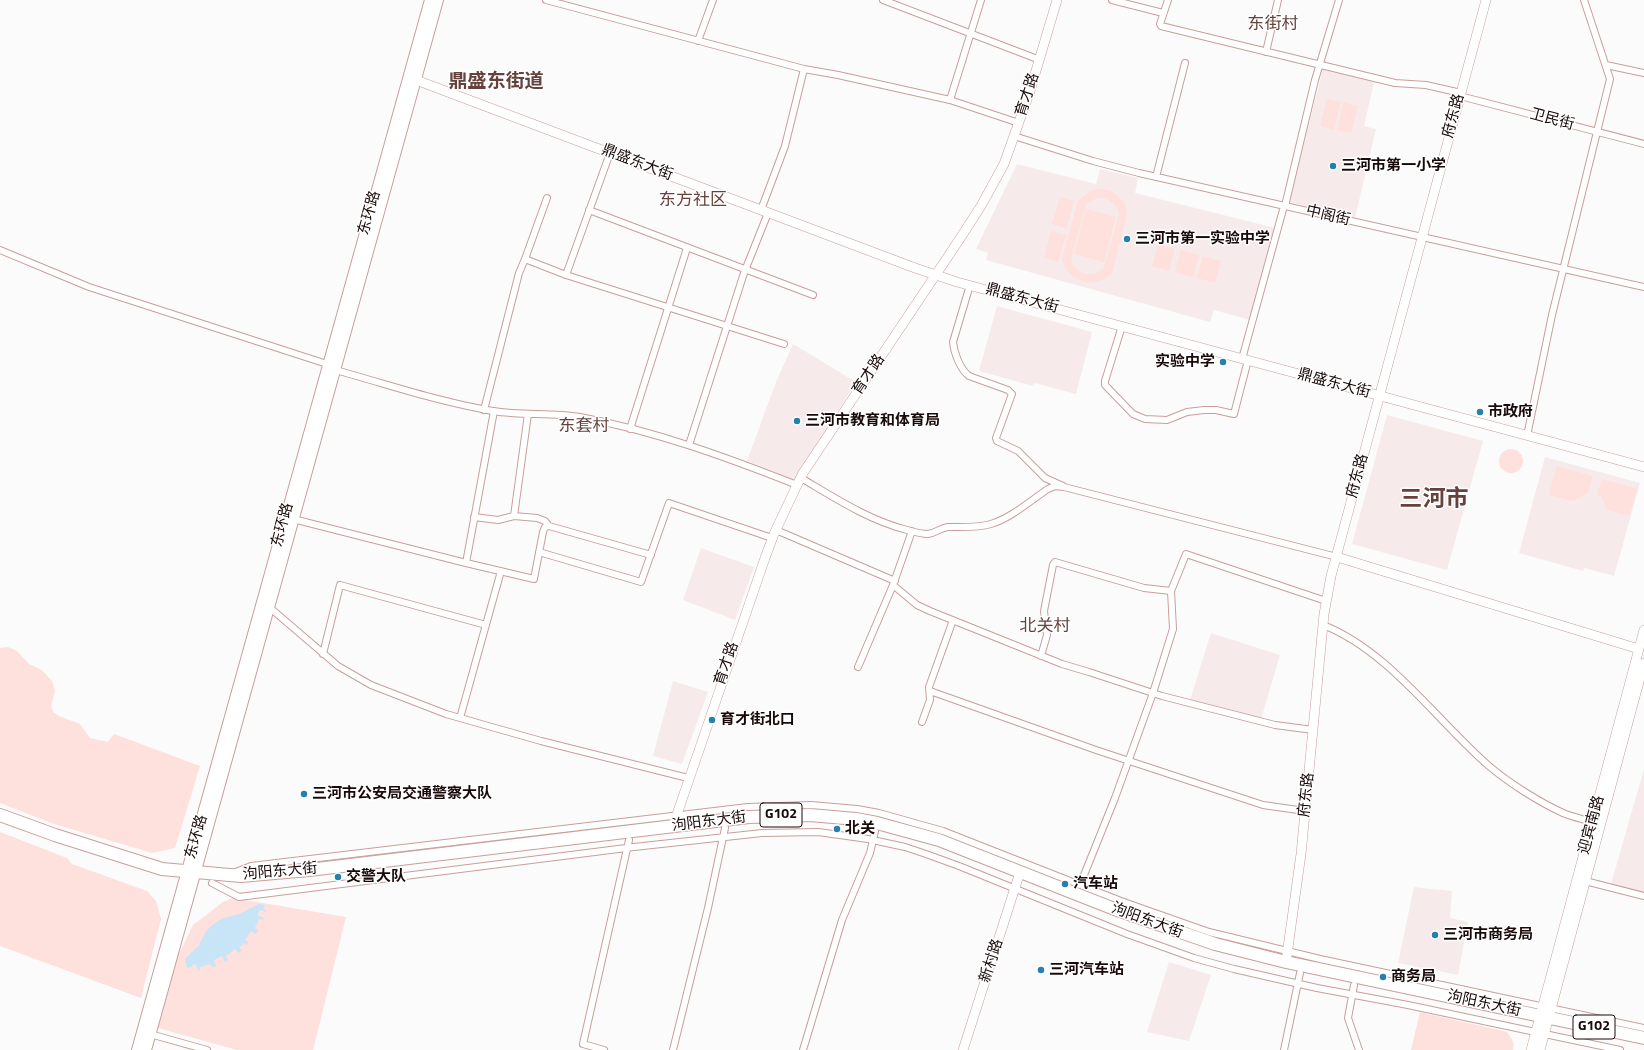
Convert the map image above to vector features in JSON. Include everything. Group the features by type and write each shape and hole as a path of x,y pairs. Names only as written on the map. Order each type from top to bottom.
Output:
{"highway":[{"name":"泃阳东大街","path":"0,815 55,835 157,868 212,882 241,884 273,882 628,844 794,823 833,825 936,848 1114,918 1191,946 1299,978 1353,989 1544,1020"},
{"name":"泃阳东大街","path":"0,823 155,876 251,876 309,870 674,821 810,815 856,819 924,835 1018,880 1110,908 1193,938 1286,957 1544,1020"},
{"name":"G102","path":"1544,1020 1644,1038"},
{"name":"G102","path":"1544,1020 1644,1046"}],"main road":[{"name":"东环路","path":"137,1050 190,876 294,519 430,0"},
{"name":"东环路","path":"146,1050 190,876 438,0"},
{"name":"育才路","path":"674,821 774,534 799,481 936,275 980,206 1004,164 1040,60 1057,0"},
{"name":"府东路","path":"1286,957 1305,811 1326,601 1379,396 1486,0"},
{"name":"鼎盛东大街","path":"416,80 936,275 1644,467"},
{"path":"1337,557 1639,649"},
{"name":"迎宾南路","path":"1544,1020 1592,822 1644,630"},
{"name":"迎宾南路","path":"1544,1020 1585,881 1644,663"},
{"name":"新村路","path":"963,1050 1018,880"},
{"path":"1531,1050 1544,1020"},
{"path":"1540,1050 1544,1020"}],"street":[{"path":"546,0 804,69 950,100 1019,123"},
{"path":"698,41 713,0"},
{"path":"883,0 1040,60"},
{"path":"950,100 980,0"},
{"path":"1112,0 1163,13 1168,0"},
{"path":"1122,326 1105,385 1133,414 1145,419 1167,420 1187,412 1204,410 1216,410 1234,414 1245,359 1320,65 1339,0"},
{"path":"1527,436 1552,315 1610,79 1584,0"},
{"path":"1266,52 1276,1"},
{"name":"卫民街","path":"1163,13 1160,24 1161,26 1394,83 1426,85 1644,144"},
{"path":"1156,177 1185,63"},
{"path":"1606,65 1644,73"},
{"path":"689,445 785,146 804,69"},
{"name":"中阁街","path":"1014,136 1093,162 1422,238 1644,287"},
{"path":"566,275 610,153"},
{"path":"484,410 519,273 547,198"},
{"path":"590,210 813,295"},
{"path":"630,429 687,248"},
{"path":"0,250 89,287 333,367 440,399 494,412 579,417 689,445 799,481 871,518 891,526 912,531 928,534 946,527 976,527 990,524 1002,520 1054,486 1064,487 1337,557"},
{"path":"525,259 566,275 784,344"},
{"path":"970,285 953,342 954,351 965,373 969,376 1008,390 1012,394 996,438 997,441 1018,451 1045,478 1064,487"},
{"path":"466,563 494,412"},
{"path":"514,516 528,414"},
{"path":"539,552 641,582 669,503 774,534 894,583 916,605 1062,664 1153,693 1275,725 1313,730"},
{"path":"474,517 498,520 514,516 537,518 545,521 549,526 651,555"},
{"path":"294,519 534,579 543,532 545,527 549,526"},
{"path":"858,668 894,583 912,531"},
{"path":"1080,885 1129,760 1153,693 1173,630 1171,591 1186,554 1326,601"},
{"path":"1041,656 1047,630 1044,611 1053,565 1055,562 1144,588 1171,591"},
{"path":"460,718 501,571"},
{"path":"323,654 340,585 486,625"},
{"path":"269,607 323,654 353,676 371,685 446,714 541,741 688,778"},
{"path":"922,722 930,700 929,687 953,620"},
{"path":"1323,625 1338,631 1358,643 1379,659 1489,766 1530,795 1564,814 1592,822"},
{"path":"930,692 1264,805 1305,811"},
{"path":"674,821 770,805 811,805 857,809 879,813 932,827 1080,885 1197,928 1286,957"},
{"path":"673,1050 708,908 724,832"},
{"path":"803,1050 842,920 863,872 870,853 874,835"},
{"path":"604,1050 583,1044 628,844"},
{"path":"1585,881 1644,896"},
{"path":"1284,1050 1299,978"},
{"path":"1353,989 1348,1018 1359,1050"},
{"path":"1544,1020 1644,1028"},
{"path":"1544,1020 1620,1050"},
{"path":"150,1034 207,1050"}],"shaded area":[{"name":"三河市第一小学","path":"1323,69 1374,82 1364,126 1376,129 1355,218 1289,202"},
{"path":"1327,99 1341,102 1334,130 1320,126"},
{"path":"1343,102 1358,106 1351,133 1337,130"},
{"name":"三河市第一实验中学","path":"1017,164 1096,184 1100,169 1138,178 1135,193 1275,228 1250,320 1214,310 1210,322 986,260 988,253 976,249"},
{"path":"1099,189 1109,190 1118,196 1125,204 1127,214 1112,273 1101,281 1087,283 1073,277 1066,269 1062,259 1078,201 1090,191","holes":["1096,198 1108,199 1114,203 1119,214 1104,268 1094,273 1085,274 1077,269 1071,259 1086,205"]},
{"path":"1060,197 1074,201 1067,228 1052,224"},
{"path":"1086,209 1116,217 1104,262 1074,254"},
{"path":"1051,231 1066,235 1058,262 1044,258"},
{"path":"1158,244 1175,249 1169,271 1152,266"},
{"path":"1181,250 1199,255 1193,277 1175,272"},
{"path":"1203,256 1221,261 1215,283 1197,278"},
{"path":"997,306 1092,332 1076,394 1034,383 1033,386 979,371"},
{"name":"三河市教育和体育局","path":"793,344 856,382 795,480 747,461 776,382"},
{"path":"1387,415 1483,441 1447,570 1352,544"},
{"path":"1511,449 1516,450 1522,456 1522,466 1516,472 1511,473 1506,472 1500,466 1499,461 1500,456 1506,450"},
{"path":"1545,457 1640,483 1614,576 1584,568 1583,571 1519,553"},
{"path":"1557,466 1593,476 1588,493 1573,501 1549,495"},
{"path":"1602,479 1637,489 1629,516 1607,510 1601,496 1597,495"},
{"path":"701,548 754,567 735,620 683,600"},
{"path":"1211,633 1280,655 1261,719 1190,700"},
{"path":"8,647 17,651 29,664 42,670 52,681 55,691 51,706 53,712 59,716 80,724 90,738 108,742 114,734 200,766 175,848 152,853 54,824 0,803 0,648"},
{"path":"673,681 708,692 682,764 653,756"},
{"path":"1644,769 1644,893 1611,884"},
{"path":"0,832 67,858 72,864 147,891 156,901 161,919 141,998 0,946"},
{"name":"三河市商务局","path":"1414,887 1452,891 1450,918 1468,922 1458,975 1398,963"},
{"path":"233,898 346,917 313,1050 237,1050 158,1028 178,956 193,925 223,902"},
{"path":"1169,962 1211,975 1189,1041 1147,1032"},
{"path":"1420,1012 1507,1032 1513,1042 1513,1050 1411,1050"}],"water":[{"path":"259,904 265,905 263,909 266,910 266,912 260,910 257,915 264,918 263,920 259,919 255,928 258,930 256,934 251,931 245,940 248,942 247,945 244,943 239,948 242,950 239,953 235,949 226,956 228,960 225,962 222,956 214,960 216,966 212,967 210,964 200,967 200,970 198,971 196,964 187,968 185,959 199,945 206,931 216,922 239,914"}],"place":[{"name":"三河市第一小学","path":"1333,166"},
{"name":"三河市第一实验中学","path":"1127,239"},
{"name":"实验中学","path":"1223,362"},
{"name":"市政府","path":"1480,412"},
{"name":"三河市教育和体育局","path":"797,421"},
{"name":"育才街北口","path":"712,720"},
{"name":"三河市公安局交通警察大队","path":"304,794"},
{"name":"北关","path":"837,829"},
{"name":"交警大队","path":"338,877"},
{"name":"汽车站","path":"1065,884"},
{"name":"三河市商务局","path":"1435,935"},
{"name":"三河汽车站","path":"1041,970"},
{"name":"商务局","path":"1383,977"}],"district":[{"name":"东街村","path":"1273,25"},
{"name":"鼎盛东街道","path":"496,82"},
{"name":"东方社区","path":"693,201"},
{"name":"东套村","path":"584,427"},
{"name":"三河市","path":"1434,500"},
{"name":"北关村","path":"1045,627"}]}
